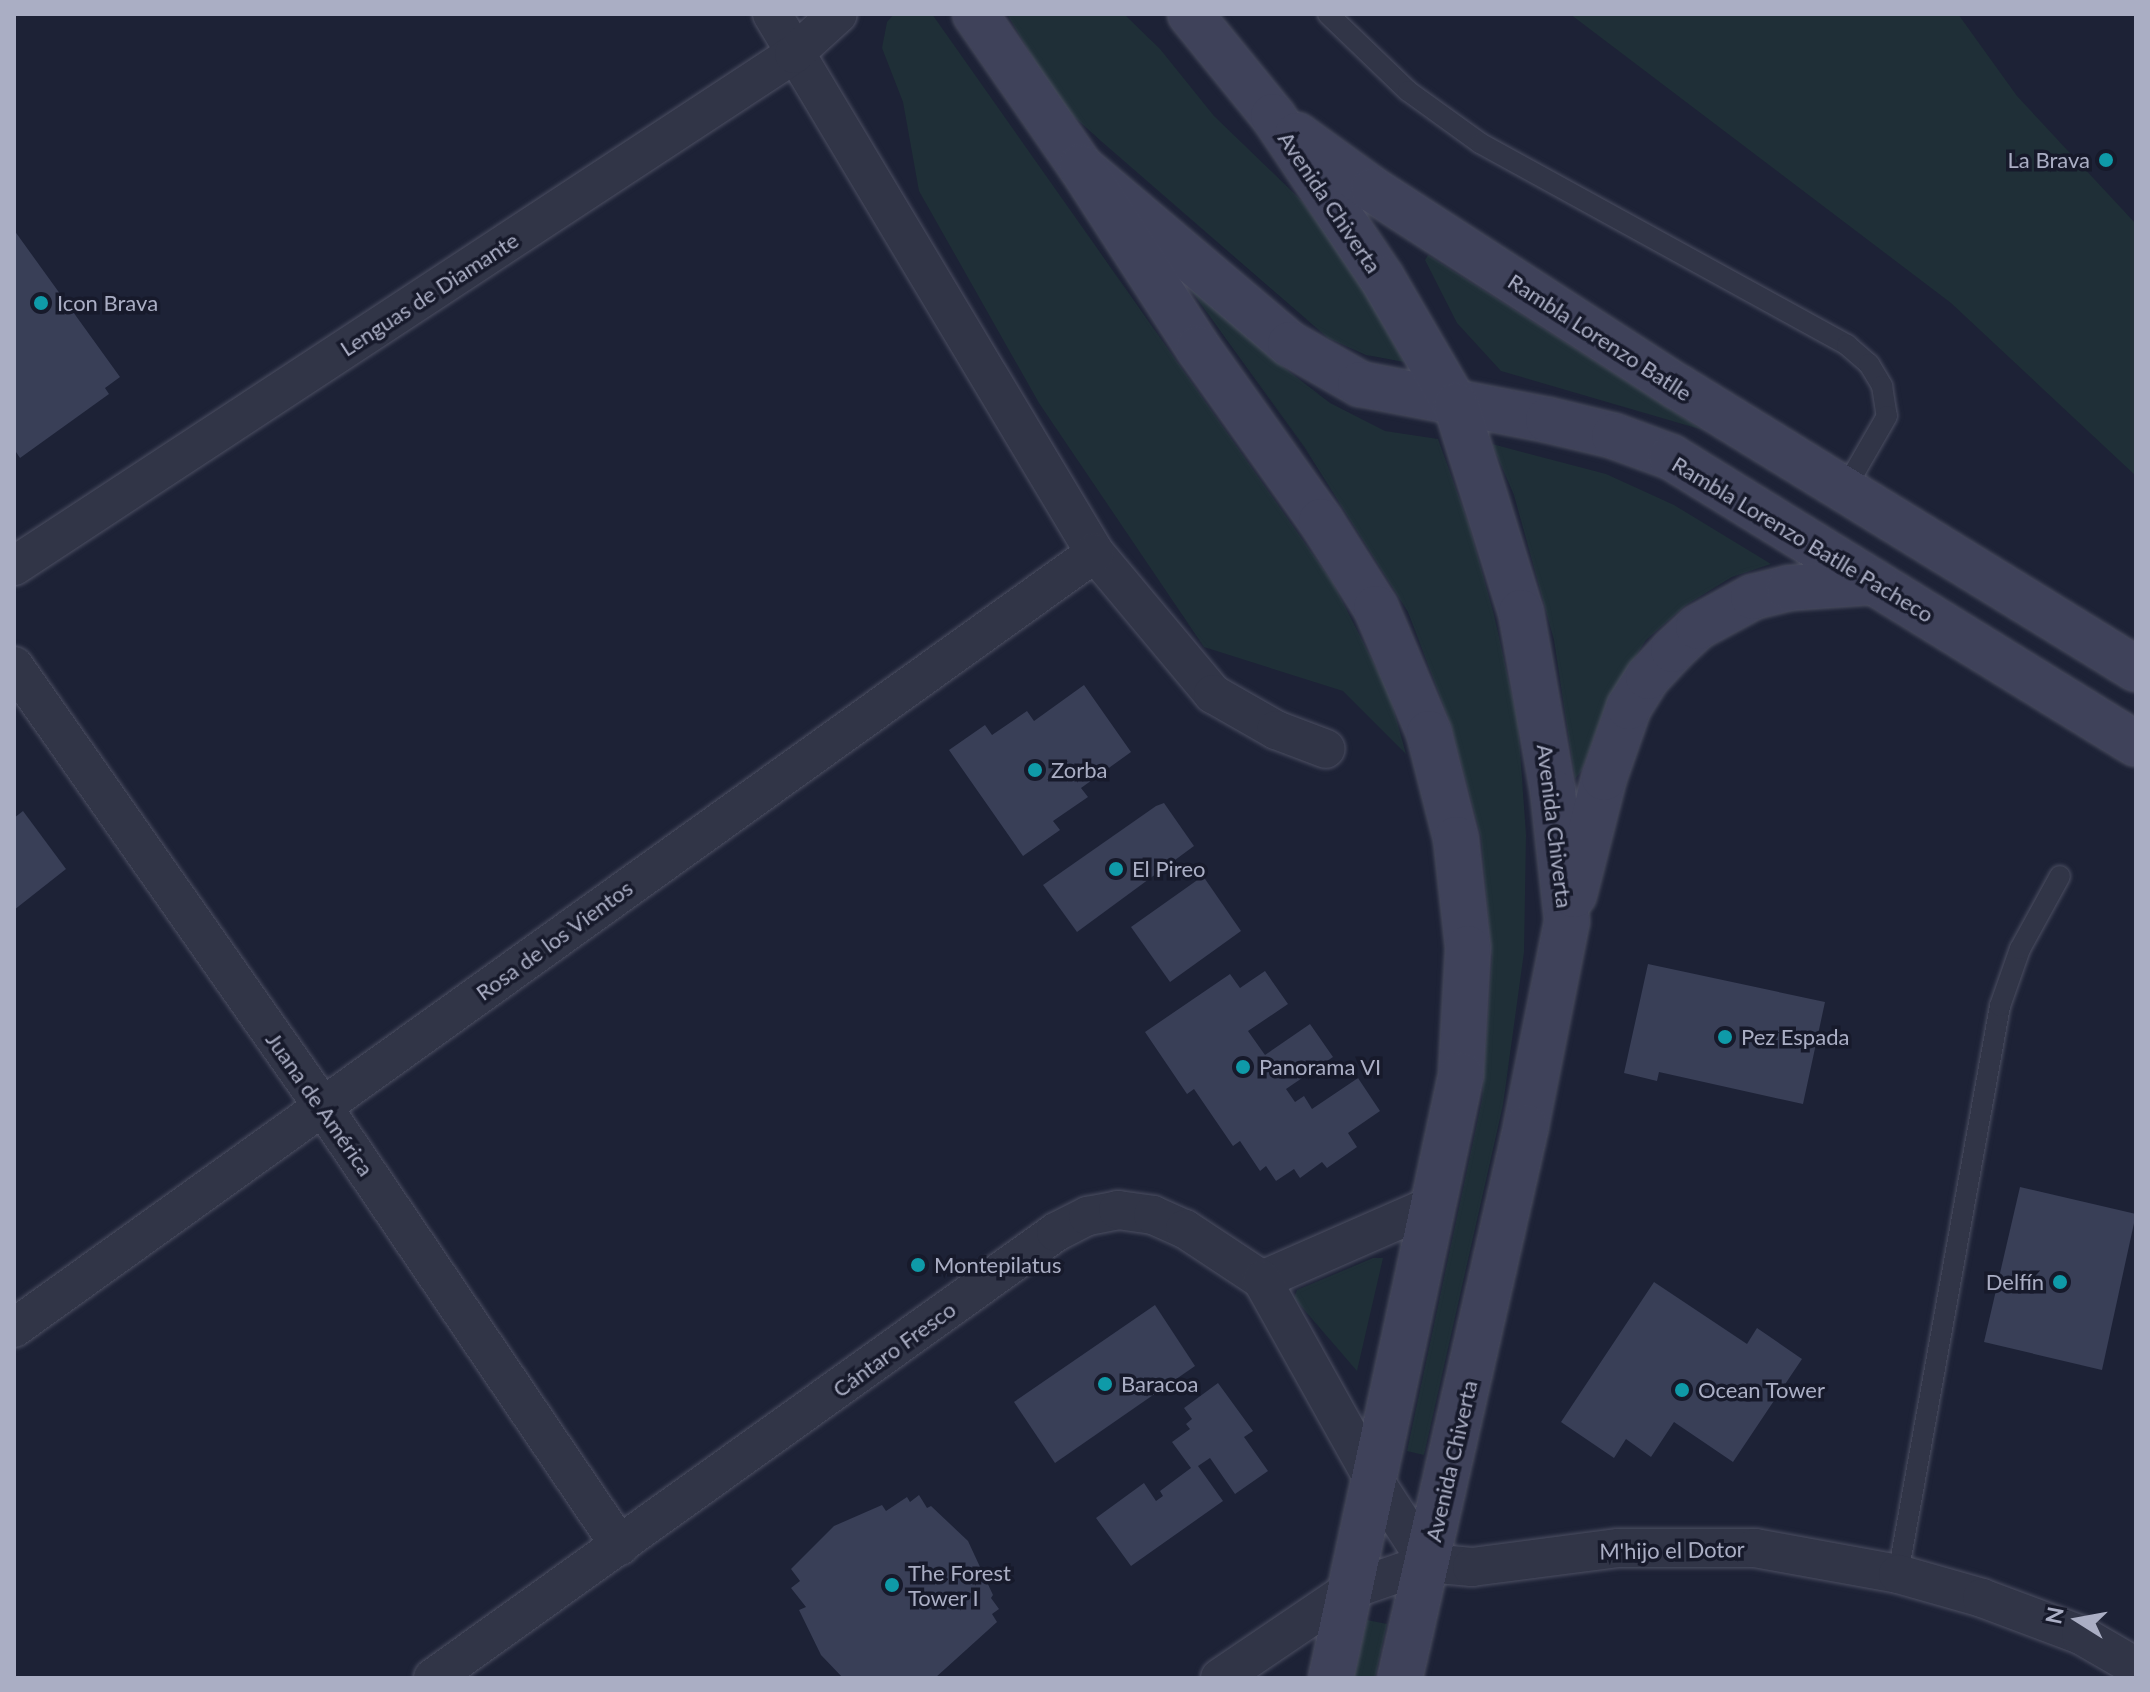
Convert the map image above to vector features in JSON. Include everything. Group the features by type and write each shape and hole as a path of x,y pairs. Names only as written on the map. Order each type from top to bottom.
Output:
{"street":[{"path":"772,14 1095,553 1213,694 1276,730 1326,749"},
{"name":"Lenguas de Diamante","path":"14,566 794,54 838,14"},
{"name":"Rambla Lorenzo Batlle Pacheco","path":"975,14 1081,167 1290,344 1360,384 1601,433 1671,457 2136,744"},
{"path":"1190,14 1273,116"},
{"name":"Avenida Chiverta","path":"1273,116 1382,278 1456,405 1521,612 1553,792 1567,921 1526,1127 1400,1678"},
{"name":"Rambla Lorenzo Batlle","path":"1273,116 1373,190 1665,379 2136,669"},
{"path":"1081,167 1198,348 1321,521 1376,608 1429,733 1456,839 1468,948 1461,1075 1331,1678"},
{"name":"Rosa de los Vientos","path":"14,1328 1095,553"},
{"path":"1567,921 1604,778 1629,707 1648,677 1698,627 1753,597 1789,588 1874,582"},
{"name":"Juana de América","path":"14,666 323,1107 620,1546"},
{"path":"1262,1280 1435,1204"},
{"name":"Cántaro Fresco","path":"433,1678 1056,1232 1088,1216 1118,1210 1153,1215 1185,1229 1262,1280 1374,1480 1428,1563"},
{"name":"M'hijo el Dotor","path":"1220,1678 1350,1590 1428,1563 1472,1567 1619,1548 1755,1548 1898,1574 1982,1598 2081,1635 2136,1667"}],"lane":[{"path":"1328,14 1408,91 1480,143 1847,345 1869,364 1882,386 1887,416 1845,489"},
{"path":"1898,1574 2000,1006 2020,949 2060,876"}],"shaded area":[{"path":"894,14 932,14 1333,583 1389,693 1406,754 1343,691 1204,647 1039,403 919,191 903,102 882,48 887,22"},
{"path":"1007,14 1124,14 1160,49 1214,116 1302,201 1352,268 1404,362 1366,355 1328,338 1101,141 1060,104"},
{"path":"1570,14 1958,14 2017,96 2136,224 2136,476 1951,303"},
{"path":"1428,255 1703,430 1501,371 1457,323 1425,260"},
{"path":"1194,287 1269,356 1330,403 1385,431 1438,439 1469,525 1494,615 1518,722 1526,835 1524,952 1503,1105 1424,1455 1407,1451 1482,1100 1492,957 1481,837 1451,725 1408,612 1305,448 1190,289"},
{"path":"1492,444 1606,474 1674,505 1771,564 1732,577 1686,605 1646,640 1608,700 1582,770 1575,779 1554,640 1514,495"},
{"path":"1373,1258 1383,1258 1357,1371 1294,1298 1297,1290"},
{"path":"1367,1620 1387,1624 1375,1678 1354,1678"}],"building":[{"name":"Icon Brava","path":"14,230 120,377 105,388 109,394 20,458 14,449"},
{"name":"Zorba","path":"1084,685 1131,752 1081,788 1088,797 1053,821 1060,830 1023,856 949,750 985,725 992,735 1027,711 1034,721"},
{"name":"El Pireo","path":"1164,803 1194,846 1077,932 1043,885"},
{"path":"23,811 66,869 14,910 14,818"},
{"path":"1203,876 1241,931 1170,982 1131,927"},
{"name":"Pez Espada","path":"1648,964 1825,1002 1803,1104 1659,1072 1657,1081 1624,1073"},
{"name":"Panorama VI","path":"1265,971 1288,1004 1248,1031 1265,1055 1310,1024 1333,1057 1286,1089 1295,1102 1304,1096 1312,1109 1358,1078 1380,1111 1348,1133 1357,1147 1327,1168 1322,1162 1300,1178 1294,1169 1276,1181 1266,1166 1260,1171 1240,1141 1233,1146 1194,1089 1187,1094 1145,1032 1230,974 1240,988"},
{"name":"Delfín","path":"2020,1187 2136,1214 2102,1370 1984,1342"},
{"name":"Ocean Tower","path":"1654,1282 1747,1344 1757,1328 1802,1359 1733,1462 1674,1422 1651,1457 1626,1439 1614,1458 1561,1422"},
{"name":"Baracoa","path":"1155,1305 1195,1366 1055,1463 1014,1402"},
{"path":"1218,1383 1253,1431 1244,1437 1268,1471 1235,1494 1210,1458 1198,1466 1223,1501 1131,1566 1096,1518 1144,1483 1156,1501 1163,1496 1160,1491 1191,1468 1172,1442 1190,1429 1186,1424 1192,1419 1184,1408"},
{"name":"The Forest Tower I","path":"919,1495 927,1508 931,1506 968,1541 993,1595 991,1598 999,1609 992,1614 997,1622 935,1678 843,1678 821,1655 799,1610 806,1607 791,1588 800,1581 791,1569 834,1526 882,1505 886,1511 907,1497 910,1502"}],"place":[{"name":"La Brava","path":"2106,160"},
{"name":"Icon Brava","path":"41,303"},
{"name":"Zorba","path":"1035,770"},
{"name":"El Pireo","path":"1116,869"},
{"name":"Pez Espada","path":"1725,1037"},
{"name":"Panorama VI","path":"1243,1067"},
{"name":"Montepilatus","path":"918,1265"},
{"name":"Delfín","path":"2060,1282"},
{"name":"Baracoa","path":"1105,1384"},
{"name":"Ocean Tower","path":"1682,1390"},
{"name":"The Forest Tower I","path":"892,1585"}]}
